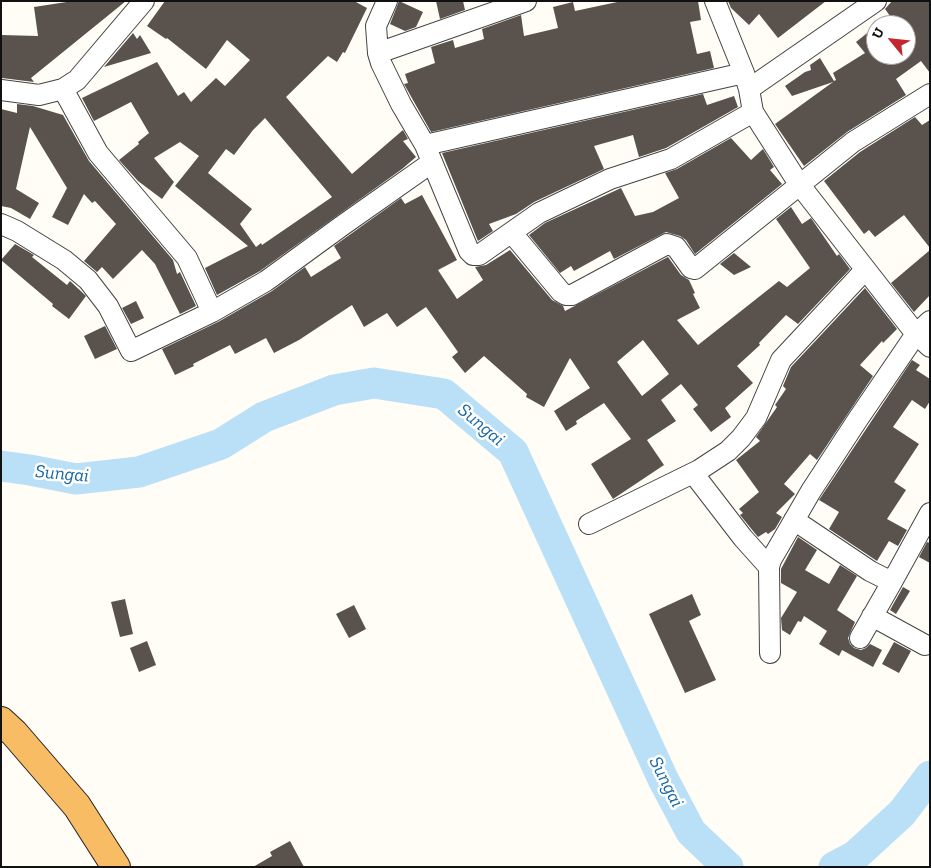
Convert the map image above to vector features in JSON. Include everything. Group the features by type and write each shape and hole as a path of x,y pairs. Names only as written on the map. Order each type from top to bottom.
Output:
{"highway":[{"path":"1,721 14,733 77,806 116,867"}],"street":[{"path":"388,1 376,26 378,53 401,104 428,154 469,251 473,255 479,255 539,213 610,179 671,159 753,112"},
{"path":"378,53 526,1"},
{"path":"714,1 747,81 753,112 799,184 865,270 925,334 852,427 794,520 769,567 770,653"},
{"path":"1,224 44,248 88,280 108,306 131,351 212,312 266,282 343,225 428,154 747,81 876,1"},
{"path":"1,90 39,95 63,90 76,80 143,2"},
{"path":"63,90 98,153 187,258 212,312"},
{"path":"512,232 561,292 566,295 572,295 667,244 676,247 691,268 695,269 853,142 930,94"},
{"path":"589,524 718,459 741,438 756,418 781,360 865,270"},
{"path":"693,473 743,538 769,567"},
{"path":"860,638 930,514"},
{"path":"794,520 870,571 892,582"},
{"path":"872,616 924,645"}],"building":[{"path":"73,1 126,1 31,78 34,82 2,78 1,35 38,36 34,7"},
{"path":"165,1 354,1 367,8 345,53 343,52 337,62 328,56 286,97 352,174 403,130 408,139 403,141 416,157 260,271 217,295 205,268 248,246 175,186 199,156 180,142 154,158 174,182 162,199 138,181 119,160 149,133 131,102 94,121 82,98 157,62 178,96 184,92 191,102 216,78 225,86 250,60 227,40 206,69 167,38 147,26","holes":["265,118 332,197 262,245 261,243 256,247 240,224 252,209 208,173 226,149 234,155"]},
{"path":"399,1 423,12 416,27 405,31 390,24"},
{"path":"436,1 463,1 465,10 440,19"},
{"path":"622,1 698,1 701,20 690,22 697,54 710,51 714,68 431,132 404,84 408,83 405,74 435,63 431,47 453,40 455,48 484,39 482,29 521,15 524,36 558,28 553,7 573,2 575,11"},
{"path":"728,1 826,1 778,38 759,14 749,25 731,8"},
{"path":"892,1 930,1 930,73 921,61 916,65 916,15 889,15 885,9"},
{"path":"133,33 137,39 140,35 151,53 104,67"},
{"path":"866,34 866,65 915,65 896,79 906,95 847,132 804,166 775,124 833,82 792,96 785,86 811,70 810,65 820,58 834,81 836,80 833,73 865,53 856,42"},
{"path":"703,94 707,105 734,96 738,107 666,148 639,157 633,135 594,146 604,169 534,202 516,214 489,224 493,231 478,241 442,153"},
{"path":"17,104 33,106 63,115 89,161 173,260 177,274 180,272 196,306 180,314 155,264 142,250 113,279 102,267 97,272 84,261 116,224 95,201 92,203 84,194 68,225 52,217 67,188 30,127 16,189 39,203 30,219 11,208 1,206 1,109 17,113"},
{"path":"915,117 922,125 930,120 930,248 904,215 875,237 869,230 864,234 824,181 860,152"},
{"path":"731,138 751,160 763,149 774,167 770,170 782,184 695,254 686,240 666,232 614,259 610,251 574,271 571,266 560,273 529,235 545,223 621,188 635,216 653,212 679,198 665,173 677,169"},
{"path":"422,195 457,260 438,270 457,299 483,280 475,267 486,265 510,250 552,300 563,306 565,311 668,257 681,275 689,280 695,293 693,294 700,308 677,320 698,345 779,281 787,287 810,268 776,219 791,207 802,224 811,218 837,256 839,254 850,269 798,324 786,315 759,343 760,345 737,366 753,383 725,408 731,417 711,432 693,409 698,405 681,384 661,400 676,421 647,440 664,465 613,499 591,464 631,439 604,403 576,421 577,424 566,431 554,411 590,388 570,358 544,407 526,397 527,394 484,356 465,373 452,357 458,352 426,307 397,327 387,313 364,327 352,305 299,340 274,353 266,338 235,354 230,345 175,375 162,349 218,322 272,291 305,267 311,277 341,258 334,246 401,198 405,204","holes":["643,340 669,374 642,396 617,362"]},
{"path":"15,244 34,255 32,257 67,285 70,281 86,296 69,319 1,260"},
{"path":"930,250 930,295 914,312 891,283"},
{"path":"734,253 751,267 734,275 720,264"},
{"path":"865,288 897,329 883,343 882,341 860,365 873,376 817,460 810,454 784,484 795,494 776,513 782,517 775,529 768,534 766,532 758,537 740,515 743,513 739,509 759,492 736,460 760,441 756,437 777,407 775,405 786,389 783,386 791,367"},
{"path":"136,301 144,318 131,324 122,308"},
{"path":"105,326 117,349 95,359 84,336"},
{"path":"912,360 920,365 916,370 930,379 930,401 925,409 912,400 893,427 919,444 894,482 906,490 887,519 907,530 898,546 889,541 877,561 829,529 839,512 819,500"},
{"path":"798,537 817,550 805,570 829,584 840,565 857,576 837,610 855,622 848,638 854,648 861,650 870,644 882,650 873,667 842,650 839,656 819,644 827,631 804,616 801,622 798,621 790,635 782,630 781,618 797,592 781,583 781,569"},
{"path":"927,542 930,543 930,563 919,557"},
{"path":"903,587 910,591 896,614 890,610"},
{"path":"692,594 701,615 689,621 716,680 685,693 649,614"},
{"path":"125,599 133,634 120,637 111,602"},
{"path":"354,605 366,629 349,638 336,614"},
{"path":"147,641 156,665 139,672 130,648"},
{"path":"894,642 911,651 899,673 882,664"},
{"path":"290,841 304,867 253,867 272,856 270,852"}],"waterway":[{"name":"Sungai","path":"1,466 76,479 139,472 221,444 264,417 334,390 374,383 444,394 513,452 663,779 691,832 728,867"},
{"name":"Sungai","path":"834,867 855,856 902,813 930,776"}]}
